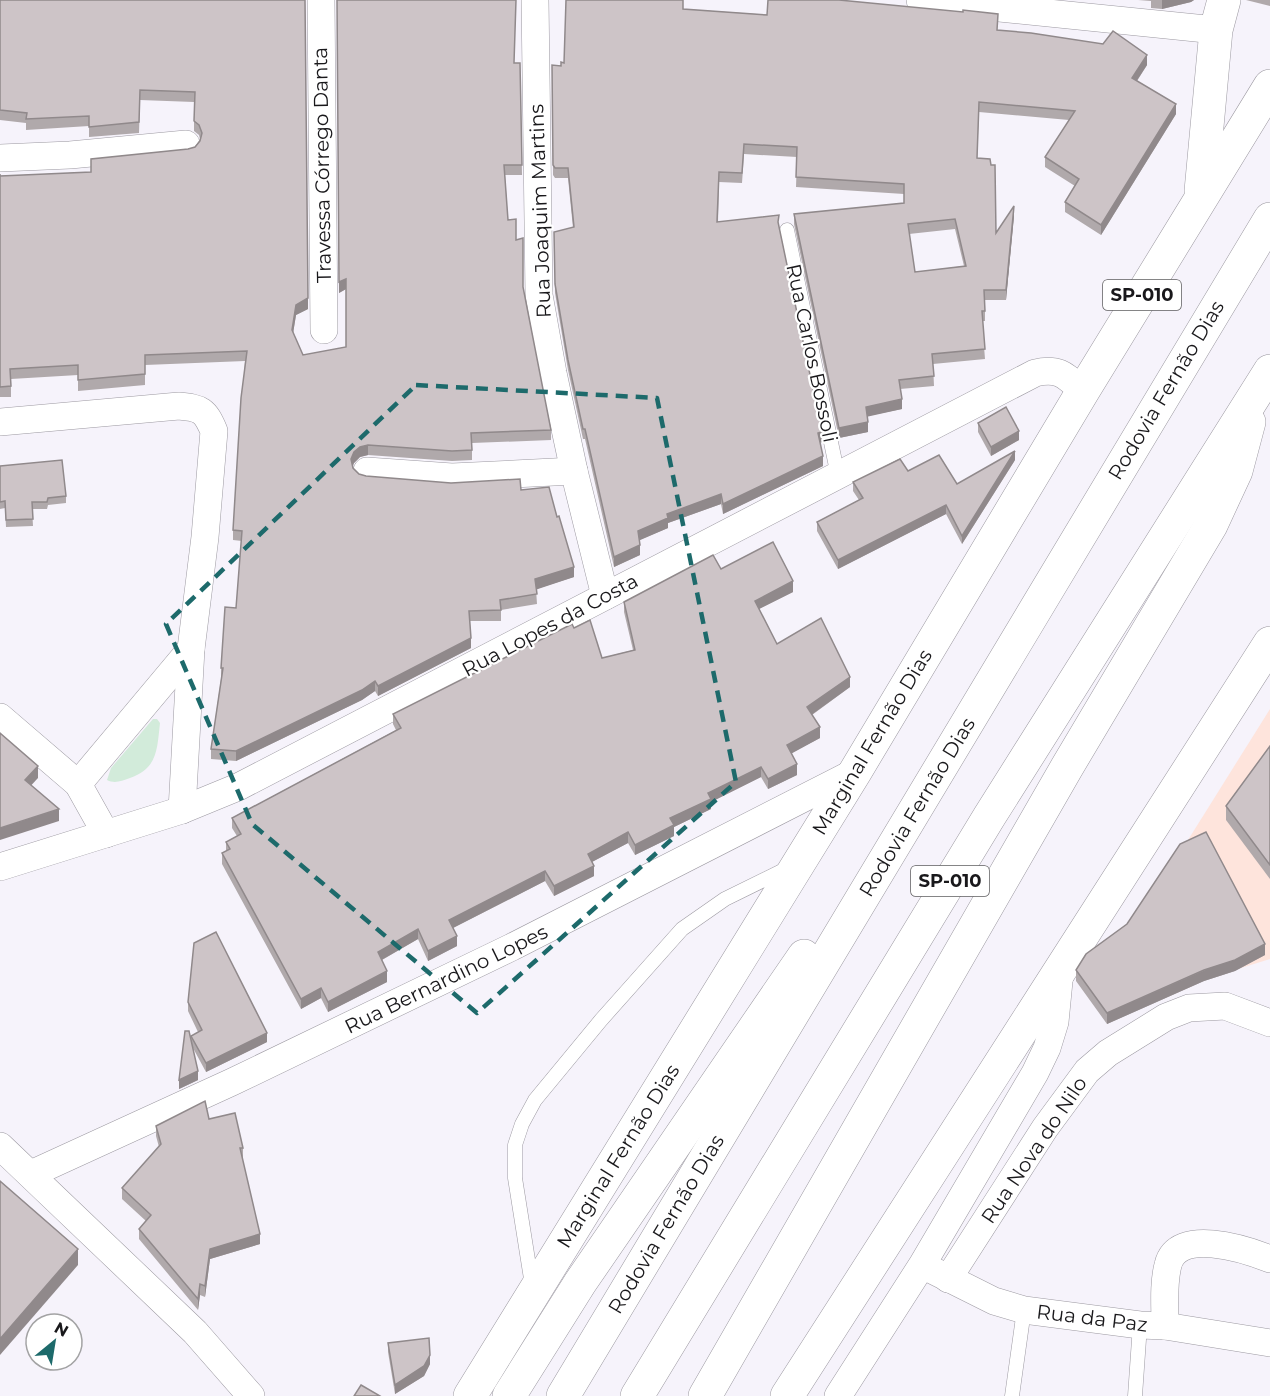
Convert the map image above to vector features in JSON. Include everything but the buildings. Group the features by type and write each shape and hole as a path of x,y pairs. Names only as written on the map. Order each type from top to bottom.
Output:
{"main road":[{"path":"1200,199 1220,15"},
{"name":"Marginal Fernão Dias","path":"470,1396 855,772 1083,391 1270,86"},
{"name":"Rodovia Fernão Dias","path":"563,1396 1270,219"},
{"path":"705,1396 1067,767 1211,525 1236,471 1262,383"},
{"name":"SP-010","path":"637,1396 989,817 1262,383"},
{"path":"787,1396 1270,643"},
{"path":"510,1396 580,1283 820,932 894,845"}],"street":[{"name":"Travessa Córrego Danta","path":"321,0 324,330"},
{"name":"Rua Joaquim Martins","path":"535,0 539,295 574,471 605,596"},
{"path":"920,0 1220,15"},
{"path":"0,158 70,155 186,144"},
{"name":"Rua Lopes da Costa","path":"0,867 182,810 238,787 1035,373 1047,370 1057,371 1083,391"},
{"path":"0,422 179,406 196,407 203,411 214,431 205,537 191,649 182,810"},
{"path":"366,471 452,477 574,471"},
{"path":"78,784 191,649"},
{"path":"0,717 78,784 106,834"},
{"name":"Rua Bernardino Lopes","path":"31,1174 232,1082 512,948 855,772"},
{"path":"838,1396 922,1265 1035,1074 1047,1048 1055,1022 1060,971"},
{"name":"Rua Nova do Nilo","path":"948,1279 1045,1128 1087,1071 1108,1053 1166,1017 1189,1008 1224,1006 1270,1023"},
{"path":"0,1146 195,1332 251,1396"},
{"path":"1152,1325 1168,1264 1182,1246 1192,1243 1247,1250 1270,1260"},
{"name":"Rua da Paz","path":"922,1265 994,1301 1024,1310 1152,1325 1270,1343"}],"lane":[{"name":"Rua Carlos Bossoli","path":"787,230 838,476"},
{"path":"533,1294 515,1178 515,1145 522,1124 535,1100 682,929 725,899 800,861"},
{"path":"1012,1396 1024,1310"},
{"path":"1135,1396 1152,1325"}],"highlighted area":[{"path":"416,385 657,398 736,782 477,1013 252,824 166,624"}],"shaded area":[{"path":"1270,709 1270,959 1225,973 1173,864"}],"green space":[{"path":"153,719 157,719 160,723 157,749 151,763 139,774 130,778 115,782 107,780 111,768"}]}
